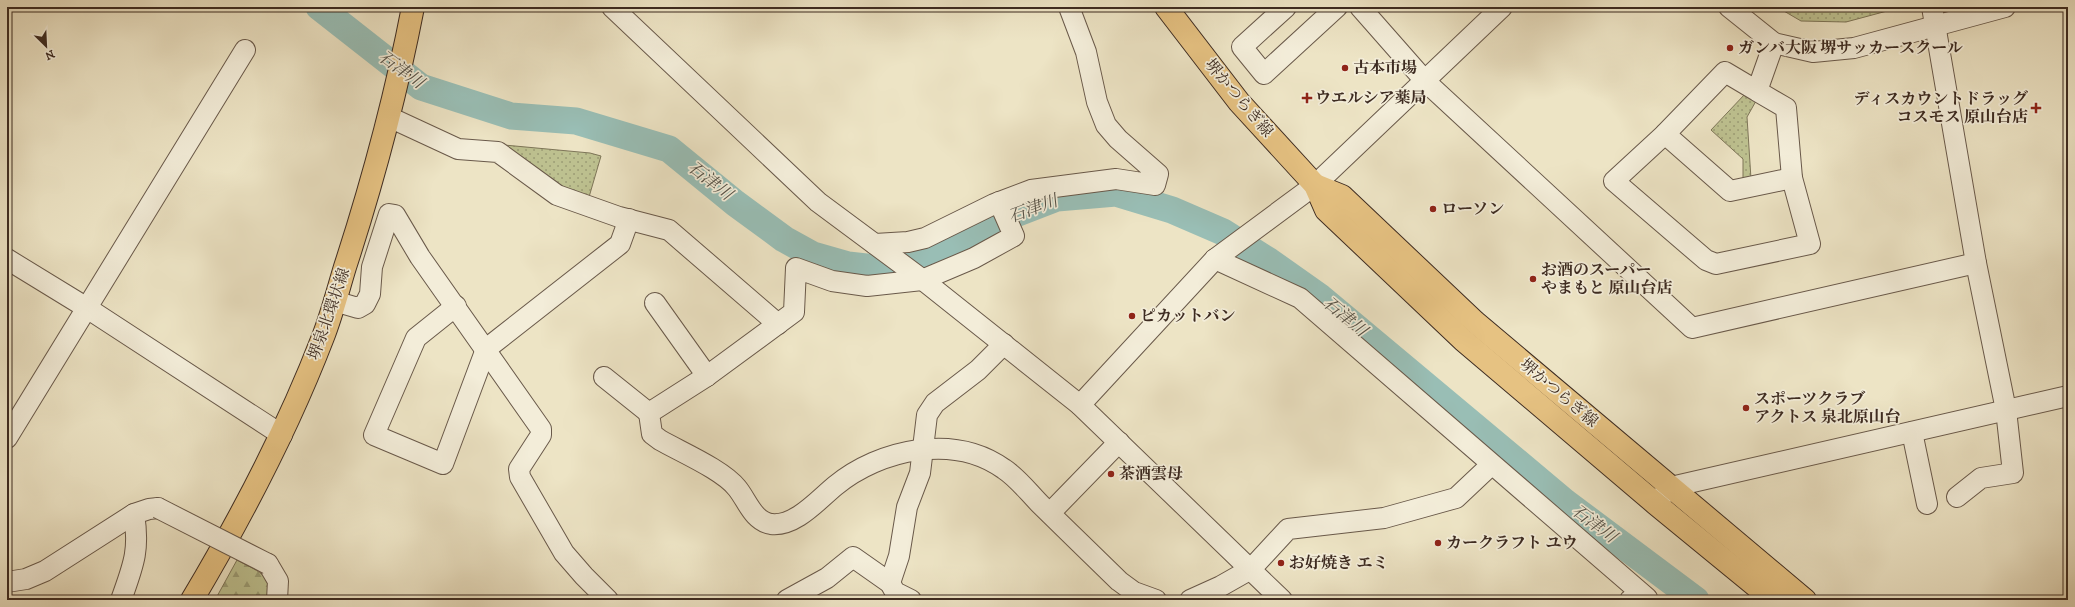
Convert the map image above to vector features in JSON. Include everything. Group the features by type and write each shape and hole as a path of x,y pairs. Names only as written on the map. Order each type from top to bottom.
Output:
{"main road":[{"name":"堺泉北環状線","path":"192,600 217,558 282,435 324,335 367,199 397,85 413,7"},
{"name":"堺かつらぎ線","path":"1166,7 1239,102 1315,185 1326,210 1463,340 1656,504 1773,600"},
{"name":"堺かつらぎ線","path":"1315,185 1342,196 1475,322 1806,600"}],"street":[{"path":"612,7 818,202 921,278 1080,404 1251,569 1275,598"},
{"path":"877,245 908,242 925,238 999,202 1032,190 1063,184 1116,179 1155,184 1158,174 1118,139 1106,125 1097,102 1086,52 1069,7"},
{"path":"1286,7 1242,47 1264,74 1337,7"},
{"path":"1360,7 1426,82 1692,328 1976,263"},
{"path":"1080,404 1220,256 1315,185 1426,82 1502,7"},
{"path":"1729,7 1774,43 1813,52 1854,48 2005,7"},
{"path":"1932,7 1976,263 2006,410 2013,473 1980,478 1958,497"},
{"path":"1757,91 1774,43"},
{"path":"7,438 245,50"},
{"path":"1725,72 1757,91 1786,108 1792,178 1810,244 1716,264 1706,260 1614,181 1665,134 1725,72"},
{"path":"389,117 458,149 498,152 557,195 629,219 669,230 778,324"},
{"path":"1665,134 1730,191 1792,178"},
{"path":"649,413 707,376 794,312 796,268 832,281 867,286 921,278 974,258 1014,236 999,202"},
{"path":"334,301 358,308 365,304 370,294 372,267 389,214 395,215 420,257 456,306 541,429 541,436 520,469 520,477 564,553 608,600"},
{"path":"456,306 416,338 374,435 443,464 486,349 620,244 629,219"},
{"path":"1220,256 1300,298 1491,465 1647,598 1630,600"},
{"path":"7,259 87,308 282,435"},
{"path":"655,303 707,376"},
{"path":"890,583 900,556 907,507 920,473 927,415 935,404 978,370 1004,344"},
{"path":"604,377 649,413 652,434 723,475 737,487 757,517 772,524 785,522 797,517 839,483 866,467 899,454 923,448 953,450 973,454 1004,469 1119,581 1134,592 1156,600"},
{"path":"1656,504 1671,487 2068,396"},
{"path":"1912,432 1927,504"},
{"path":"1050,513 1119,442"},
{"path":"1190,600 1221,586 1251,569 1288,529 1384,518 1456,498 1491,465"},
{"path":"7,582 26,579 45,570 134,514 149,508 158,508 268,564 278,581 277,600"},
{"path":"121,600 134,565 138,537 134,514"},
{"path":"787,600 827,578 853,556 890,583 895,592 911,600"}],"green space":[{"path":"1777,7 1902,7 1846,22 1801,21"},
{"path":"1745,94 1756,101 1747,117 1751,179 1743,180 1743,159 1711,130"},
{"path":"504,145 590,153 601,156 589,197 560,188"},
{"path":"237,560 257,570 267,579 272,592 272,600 215,600"}],"waterway":[{"name":"石津川","path":"319,7 421,87 511,116 576,121 669,149 735,203 784,239 813,255 848,265 875,268 915,260 1013,215 1057,198 1116,193 1172,210 1223,232 1269,261 1320,297 1565,502 1696,600"}],"place":[{"name":"ガンバ大阪 堺サッカースクール","path":"1730,48"},
{"name":"古本市場","path":"1345,68"},
{"name":"ウエルシア薬局","path":"1307,98"},
{"name":"ディスカウントドラッグ コスモス 原山台店","path":"2036,108"},
{"name":"ローソン","path":"1433,209"},
{"name":"お酒のスーパー やまもと 原山台店","path":"1533,279"},
{"name":"ピカットバン","path":"1132,316"},
{"name":"スポーツクラブ アクトス 泉北原山台","path":"1746,408"},
{"name":"茶酒雲母","path":"1111,474"},
{"name":"カークラフト ユウ","path":"1438,543"},
{"name":"お好焼き エミ","path":"1281,563"}]}
